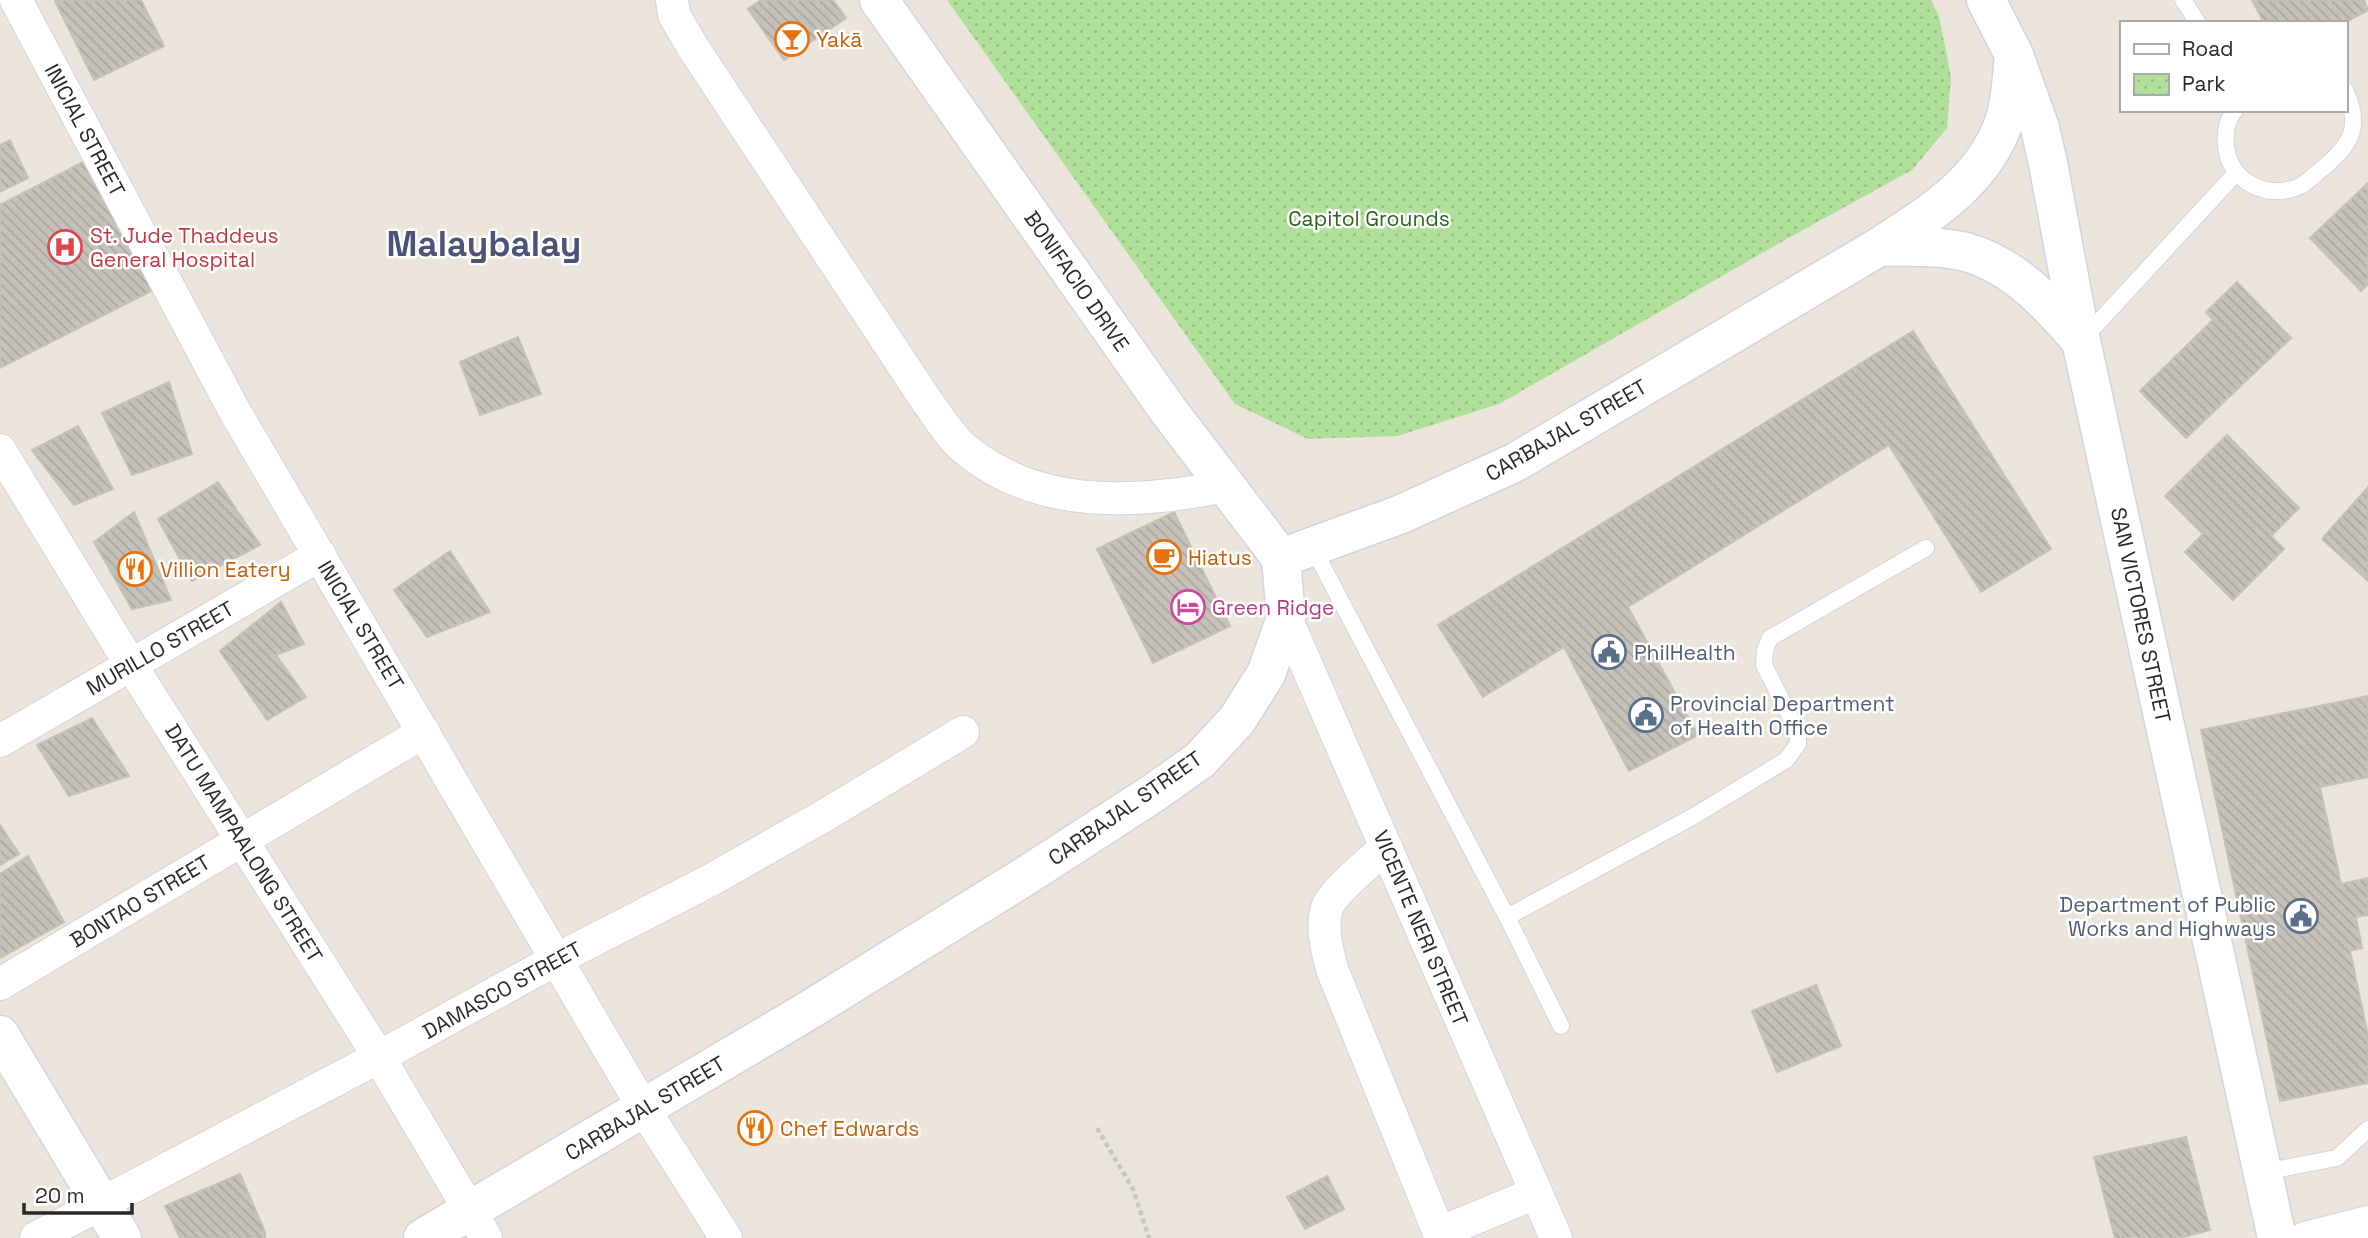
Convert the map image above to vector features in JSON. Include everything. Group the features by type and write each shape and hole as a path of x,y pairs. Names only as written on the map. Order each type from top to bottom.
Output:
{"main road":[{"name":"BONIFACIO DRIVE","path":"879,0 1168,410 1226,486 1297,553"},
{"name":"SAN VICTORES STREET","path":"1986,0 2014,55 2040,128 2081,341 2277,1238"},
{"name":"CARBAJAL STREET","path":"423,1238 478,1224 644,1109 1004,889 1200,760 1237,720 1266,674 1286,618 1297,553 1399,515 1514,463 1924,218 1954,195 1977,171 1994,146 2005,118 2014,55"},
{"path":"1879,247 1932,247 1966,252 1997,265 2026,283 2051,305 2081,341"},
{"path":"0,1035 122,1238"}],"street":[{"name":"INICIAL STREET","path":"16,0 234,410 644,1109 726,1238"},
{"path":"672,0 674,15 694,50 926,400 964,449 1004,475 1058,495 1128,499 1226,486"},
{"name":"DATU MAMPAALONG STREET","path":"0,450 131,665 379,1057 478,1224"},
{"name":"MURILLO STREET","path":"0,741 320,555"},
{"name":"VICENTE NERI STREET","path":"1286,618 1556,1238"},
{"name":"BONTAO STREET","path":"0,984 424,732"},
{"name":"DAMASCO STREET","path":"36,1238 379,1057 557,959 709,881 963,732"},
{"path":"1386,847 1328,906 1325,937 1332,969 1439,1233 1536,1193"},
{"path":"2305,1238 2368,1222"}],"lane":[{"path":"2183,0 2196,21"},
{"path":"2233,112 2225,134 2226,154 2236,173 2254,188 2278,192 2301,185 2343,151 2353,132 2354,110 2347,94"},
{"path":"2081,341 2236,173"},
{"path":"1507,917 1694,816 1786,760 1798,744 1798,732 1764,665 1765,650 1770,638 1926,548"},
{"path":"1297,553 1507,917 1561,1026"},
{"path":"2263,1172 2337,1158 2368,1129"}],"path":[{"path":"1097,1128 1133,1189 1149,1238"}],"green space":[{"name":"Capitol Grounds","path":"947,0 1931,0 1939,16 1951,77 1947,128 1912,170 1499,404 1397,436 1308,439 1235,404"}],"building":[{"path":"141,0 164,46 94,80 55,1"},
{"name":"Yakā","path":"761,0 833,0 846,18 784,60 748,9"},
{"path":"2252,0 2364,0 2368,10 2347,21 2263,21"},
{"path":"10,140 28,178 0,192 0,145"},
{"name":"St. Jude Thaddeus General Hospital","path":"83,162 153,290 0,368 0,205"},
{"path":"2368,183 2368,284 2361,291 2310,238"},
{"path":"2237,282 2291,338 2186,438 2140,391 2213,320 2206,312"},
{"path":"1913,331 2051,549 1981,592 1889,445 1628,607 1698,735 1629,771 1564,647 1483,697 1438,625"},
{"path":"518,337 541,394 480,415 460,362"},
{"path":"169,382 192,454 132,475 102,413"},
{"path":"78,426 113,489 74,505 32,450"},
{"path":"2227,435 2299,508 2271,536 2284,549 2233,600 2185,552 2203,534 2165,496"},
{"path":"218,482 260,545 192,581 158,519"},
{"path":"2368,487 2368,581 2322,539"},
{"path":"134,512 171,600 132,609 94,542"},
{"path":"1174,512 1230,626 1153,663 1097,549"},
{"path":"450,551 490,612 427,637 394,590"},
{"path":"281,602 304,644 276,655 306,697 267,720 220,651"},
{"path":"2368,696 2368,777 2320,787 2341,884 2368,878 2368,915 2356,917 2362,948 2350,951 2368,1036 2368,1083 2280,1101 2201,730"},
{"path":"92,718 129,776 69,796 37,745"},
{"path":"0,825 19,854 0,865"},
{"path":"28,856 64,922 0,958 0,874"},
{"path":"1816,985 1841,1046 1777,1072 1752,1011"},
{"path":"2186,1137 2210,1230 2179,1238 2115,1238 2094,1157"},
{"path":"240,1174 265,1232 265,1238 180,1238 165,1206"},
{"path":"1327,1176 1344,1209 1305,1229 1287,1197"}],"place":[{"name":"Yakā","path":"792,39"},
{"name":"St. Jude Thaddeus General Hospital","path":"65,247"},
{"name":"Hiatus","path":"1164,557"},
{"name":"Villion Eatery","path":"135,569"},
{"name":"Green Ridge","path":"1188,607"},
{"name":"PhilHealth","path":"1609,652"},
{"name":"Provincial Department of Health Office","path":"1646,715"},
{"name":"Department of Public Works and Highways","path":"2301,916"},
{"name":"Chef Edwards","path":"755,1128"}],"district":[{"name":"Malaybalay","path":"484,244"}]}
